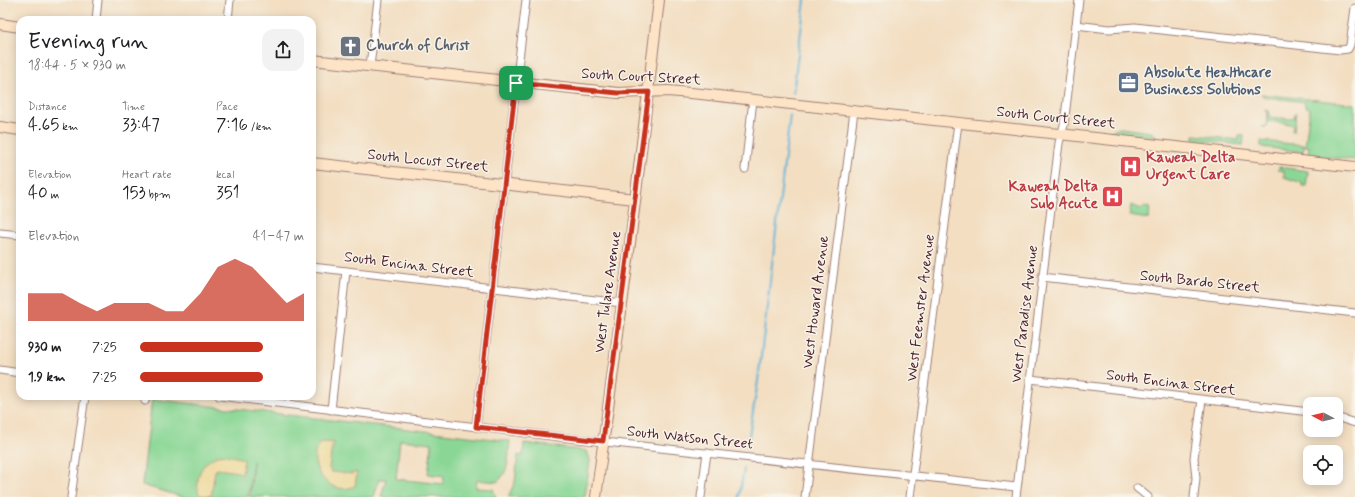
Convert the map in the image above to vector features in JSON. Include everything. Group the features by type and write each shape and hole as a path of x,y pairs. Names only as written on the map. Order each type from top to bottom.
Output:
{"street":[{"path":"96,16 98,0"},
{"path":"228,16 230,0"},
{"path":"370,66 378,0"},
{"path":"476,427 491,288 526,0"},
{"name":"West Tulare Avenue","path":"596,497 660,0"},
{"name":"West Paradise Avenue","path":"1016,497 1042,277 1079,0"},
{"path":"1076,25 1109,29 1136,27 1340,50 1348,49 1350,45 1355,8"},
{"path":"0,24 16,26"},
{"name":"South Court Street","path":"316,60 618,93 668,91 1355,167"},
{"path":"745,169 753,100"},
{"name":"West Howard Avenue","path":"805,497 854,111"},
{"name":"West Feemster Avenue","path":"910,497 958,123"},
{"path":"0,127 16,129"},
{"name":"South Locust Street","path":"316,163 635,199"},
{"path":"0,233 16,235"},
{"name":"South Encina Street","path":"316,267 622,303"},
{"path":"331,410 346,271"},
{"name":"South Bardo Street","path":"1042,277 1355,313"},
{"path":"0,370 16,372"},
{"name":"South Encina Street","path":"1030,379 1303,411"},
{"path":"71,497 83,400"},
{"name":"South Watson Street","path":"251,400 913,477 1016,487"},
{"path":"1194,497 1196,478 1194,458 1202,400"},
{"path":"1343,419 1355,423"},
{"path":"701,497 706,453"},
{"path":"1137,488 1148,497"}],"green space":[{"path":"1261,94 1355,104 1355,160 1308,155 1309,146 1305,146 1310,108 1305,107 1305,102 1264,97"},
{"path":"1264,110 1269,111 1269,117 1291,119 1294,118 1296,113 1294,131 1292,131 1293,126 1291,124 1268,121 1267,127 1262,127 1267,126 1268,112"},
{"path":"1121,128 1151,132 1157,137 1108,132"},
{"path":"1194,135 1239,140 1239,135 1244,136 1243,145 1198,140 1194,139"},
{"path":"1261,141 1304,145 1303,152 1263,147 1261,146"},
{"path":"1279,167 1308,171 1306,186 1302,186 1302,183 1284,177 1284,171 1278,170"},
{"path":"1131,205 1142,209 1143,207 1150,208 1149,219 1129,216"},
{"path":"152,400 510,441 508,463 501,478 497,482 477,480 476,488 493,489 496,497 381,497 386,479 379,479 374,497 250,497 253,461 248,497 183,497 142,485","holes":["400,440 432,443 428,474 444,476 443,484 396,479"]},
{"path":"524,443 587,451 590,460 585,497 508,497 515,482 518,455 523,456"}],"sand":[{"path":"320,442 335,443 332,447 329,468 331,472 352,474 357,472 355,486 339,488 332,486 321,476 315,461 315,453"},
{"path":"223,454 244,459 242,475 238,472 217,469 215,471 211,496 199,495 198,481 202,469 210,460"}],"waterway":[{"path":"793,93 805,0"},
{"path":"747,448 758,381 790,115"},
{"path":"739,497 744,469"}],"place":[{"name":"Church of Christ","path":"351,46"},
{"name":"Absolute Healthcare Business Solutions","path":"1128,82"},
{"name":"Kaweah Delta Urgent Care","path":"1131,167"},
{"name":"Kaweah Delta Sub Acute","path":"1113,196"}],"route":[{"path":"516,83 632,94 649,92 603,441 476,427 516,83"}]}
